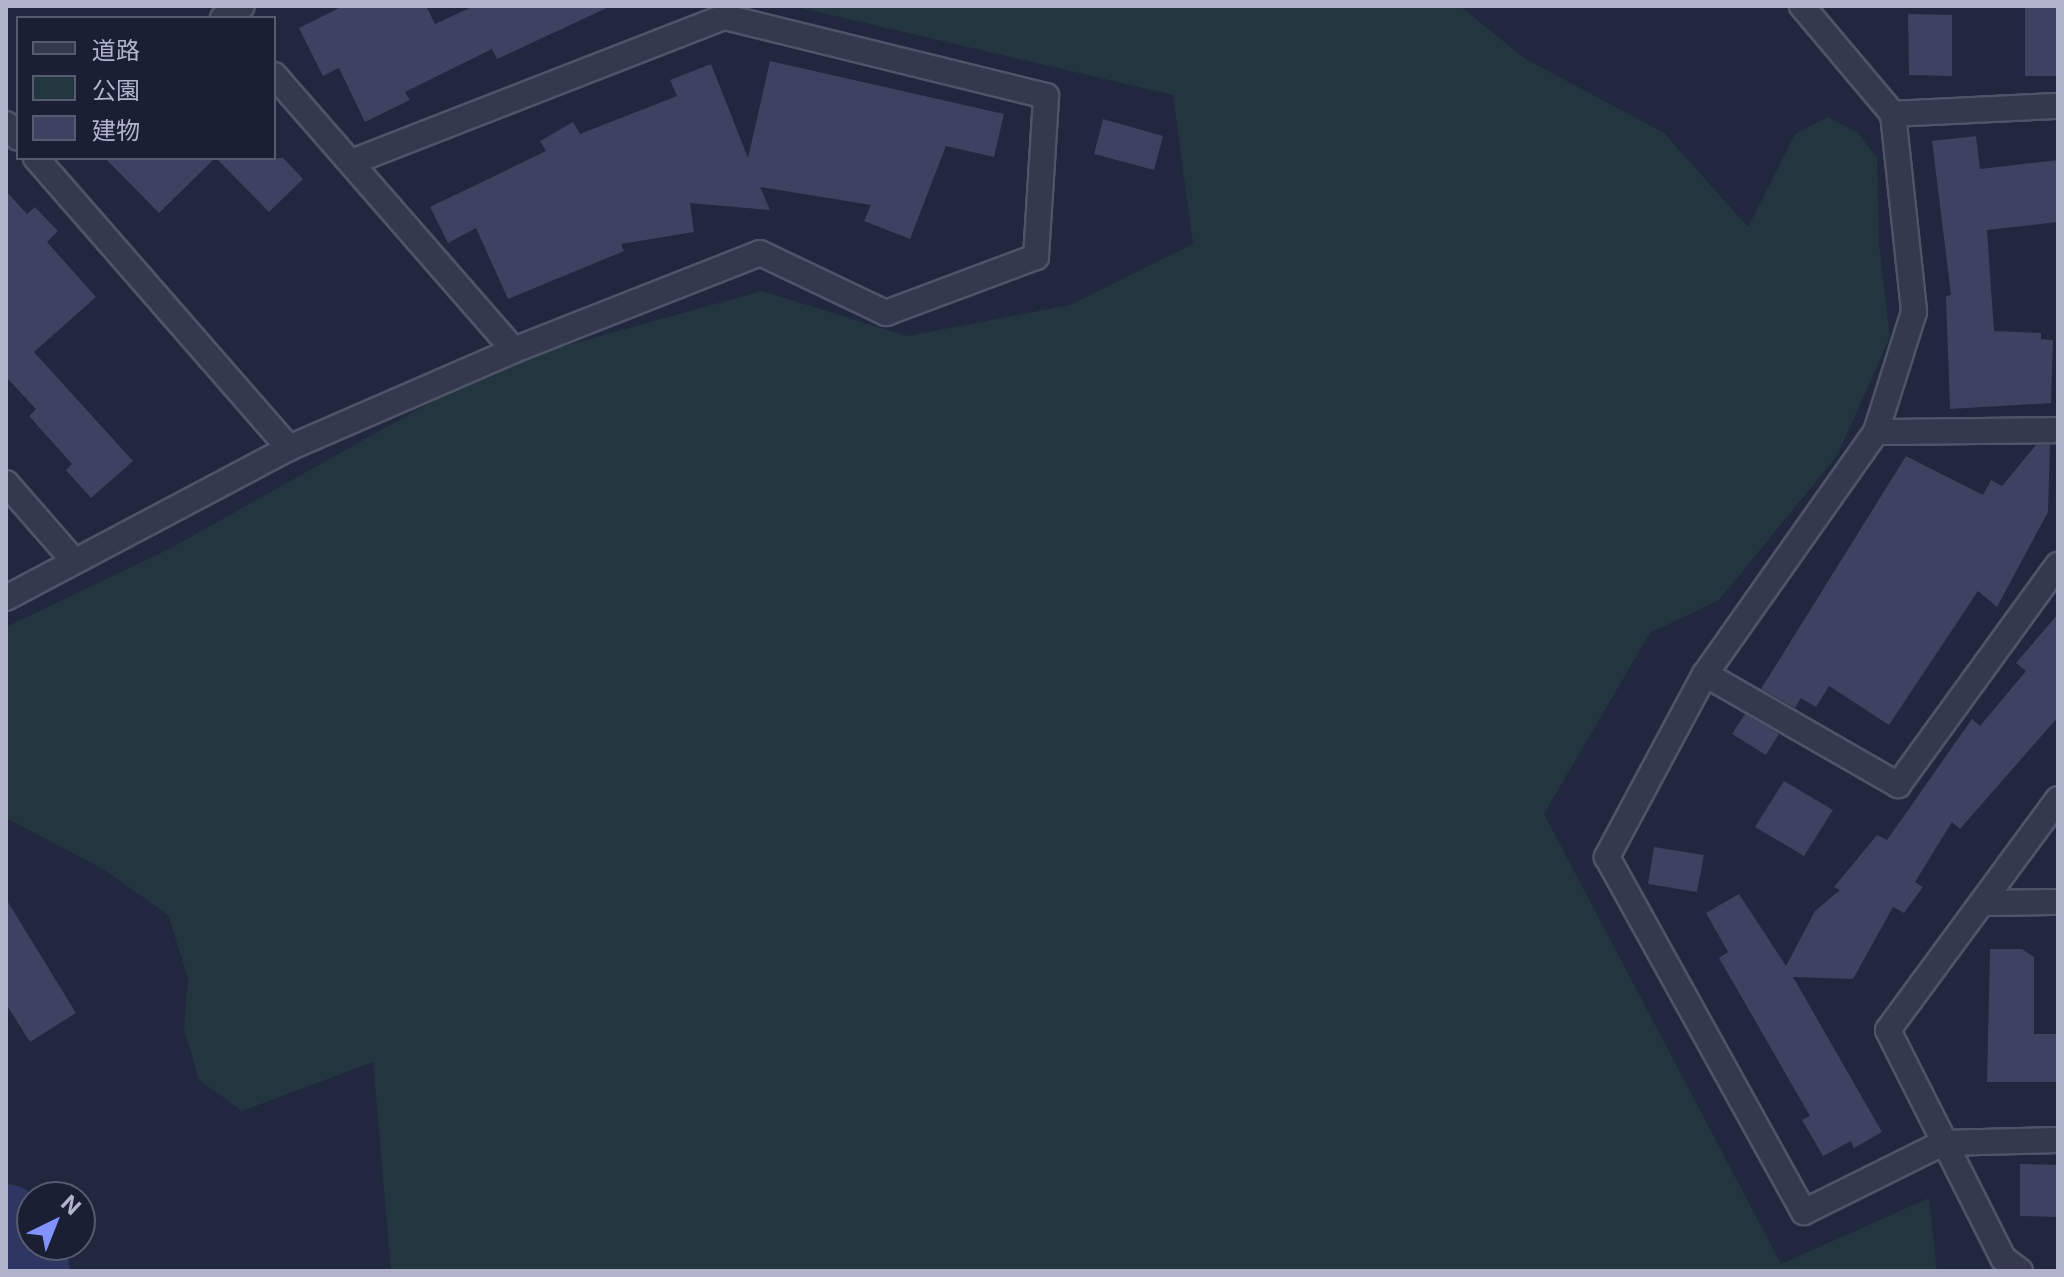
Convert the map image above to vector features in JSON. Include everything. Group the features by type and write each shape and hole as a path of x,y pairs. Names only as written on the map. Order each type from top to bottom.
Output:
{"street":[{"path":"1802,6 1893,114 1914,312 1876,432 1705,674 1607,857 1804,1212 1943,1143 2058,1140"},
{"path":"6,598 289,448 514,350 760,253 886,313 1036,257 1046,96 724,17 352,162"},
{"path":"276,77 514,350"},
{"path":"1893,114 2058,106"},
{"path":"38,160 289,448"},
{"path":"1876,432 2058,430"},
{"path":"6,483 74,561"},
{"path":"1705,674 1898,785 2058,565"},
{"path":"2020,1271 2003,1258 1888,1030 2058,799"},
{"path":"1982,903 2058,902"}],"green space":[{"path":"793,6 1460,6 1524,58 1664,133 1748,227 1795,134 1828,117 1858,133 1877,158 1879,245 1890,337 1837,456 1719,600 1650,633 1544,814 1781,1264 1929,1198 1937,1271 391,1271 373,1062 242,1111 199,1080 184,1028 188,978 168,915 103,869 6,818 6,627 169,549 499,364 762,291 907,336 1070,305 1193,244 1173,95"}],"building":[{"path":"343,6 426,6 435,24 474,6 611,6 497,59 492,49 405,92 410,100 365,122 339,68 323,76 299,28"},
{"path":"2025,6 2058,6 2058,76 2025,76"},
{"path":"1908,14 1952,15 1952,76 1909,75"},
{"path":"770,61 1004,114 994,157 946,146 910,239 864,221 871,205 760,187 770,210 690,203 694,232 621,244 624,251 508,299 476,228 448,243 430,207 546,151 540,141 573,122 580,134 677,96 670,80 711,64 748,158"},
{"path":"1103,119 1163,136 1154,170 1094,154"},
{"path":"1976,136 1980,169 2058,160 2058,222 1987,230 1994,331 2041,333 2041,339 2053,340 2051,403 1950,409 1946,296 1951,295 1932,141"},
{"path":"283,158 303,179 269,212 218,160"},
{"path":"107,160 213,160 159,213"},
{"path":"6,191 27,214 35,207 58,231 47,242 96,297 34,352 133,461 91,498 66,470 72,464 29,416 36,409 6,377"},
{"path":"2036,445 2050,445 2048,512 1997,607 1978,591 1889,725 1829,686 1816,707 1801,698 1795,708 1761,689 1906,456 1983,495 1991,480 2002,486"},
{"path":"2058,614 2058,717 1960,829 1952,822 1915,882 1923,887 1904,913 1893,907 1853,979 1793,977 1882,1132 1854,1148 1851,1141 1823,1156 1802,1120 1810,1116 1719,958 1728,952 1706,913 1739,894 1786,966 1815,911 1840,890 1834,887 1877,835 1887,840 1972,719 1980,726 2026,671 2016,663"},
{"path":"1745,714 1779,734 1766,755 1732,734"},
{"path":"1784,781 1833,810 1804,856 1755,827"},
{"path":"1654,847 1704,855 1697,892 1648,884"},
{"path":"6,899 76,1013 30,1042 6,1004"},
{"path":"1990,949 2022,949 2034,957 2034,1034 2058,1034 2058,1082 1987,1082"},
{"path":"2020,1164 2058,1165 2058,1217 2020,1216"}],"waterway":[{"path":"6,1222 32,1271"}]}
